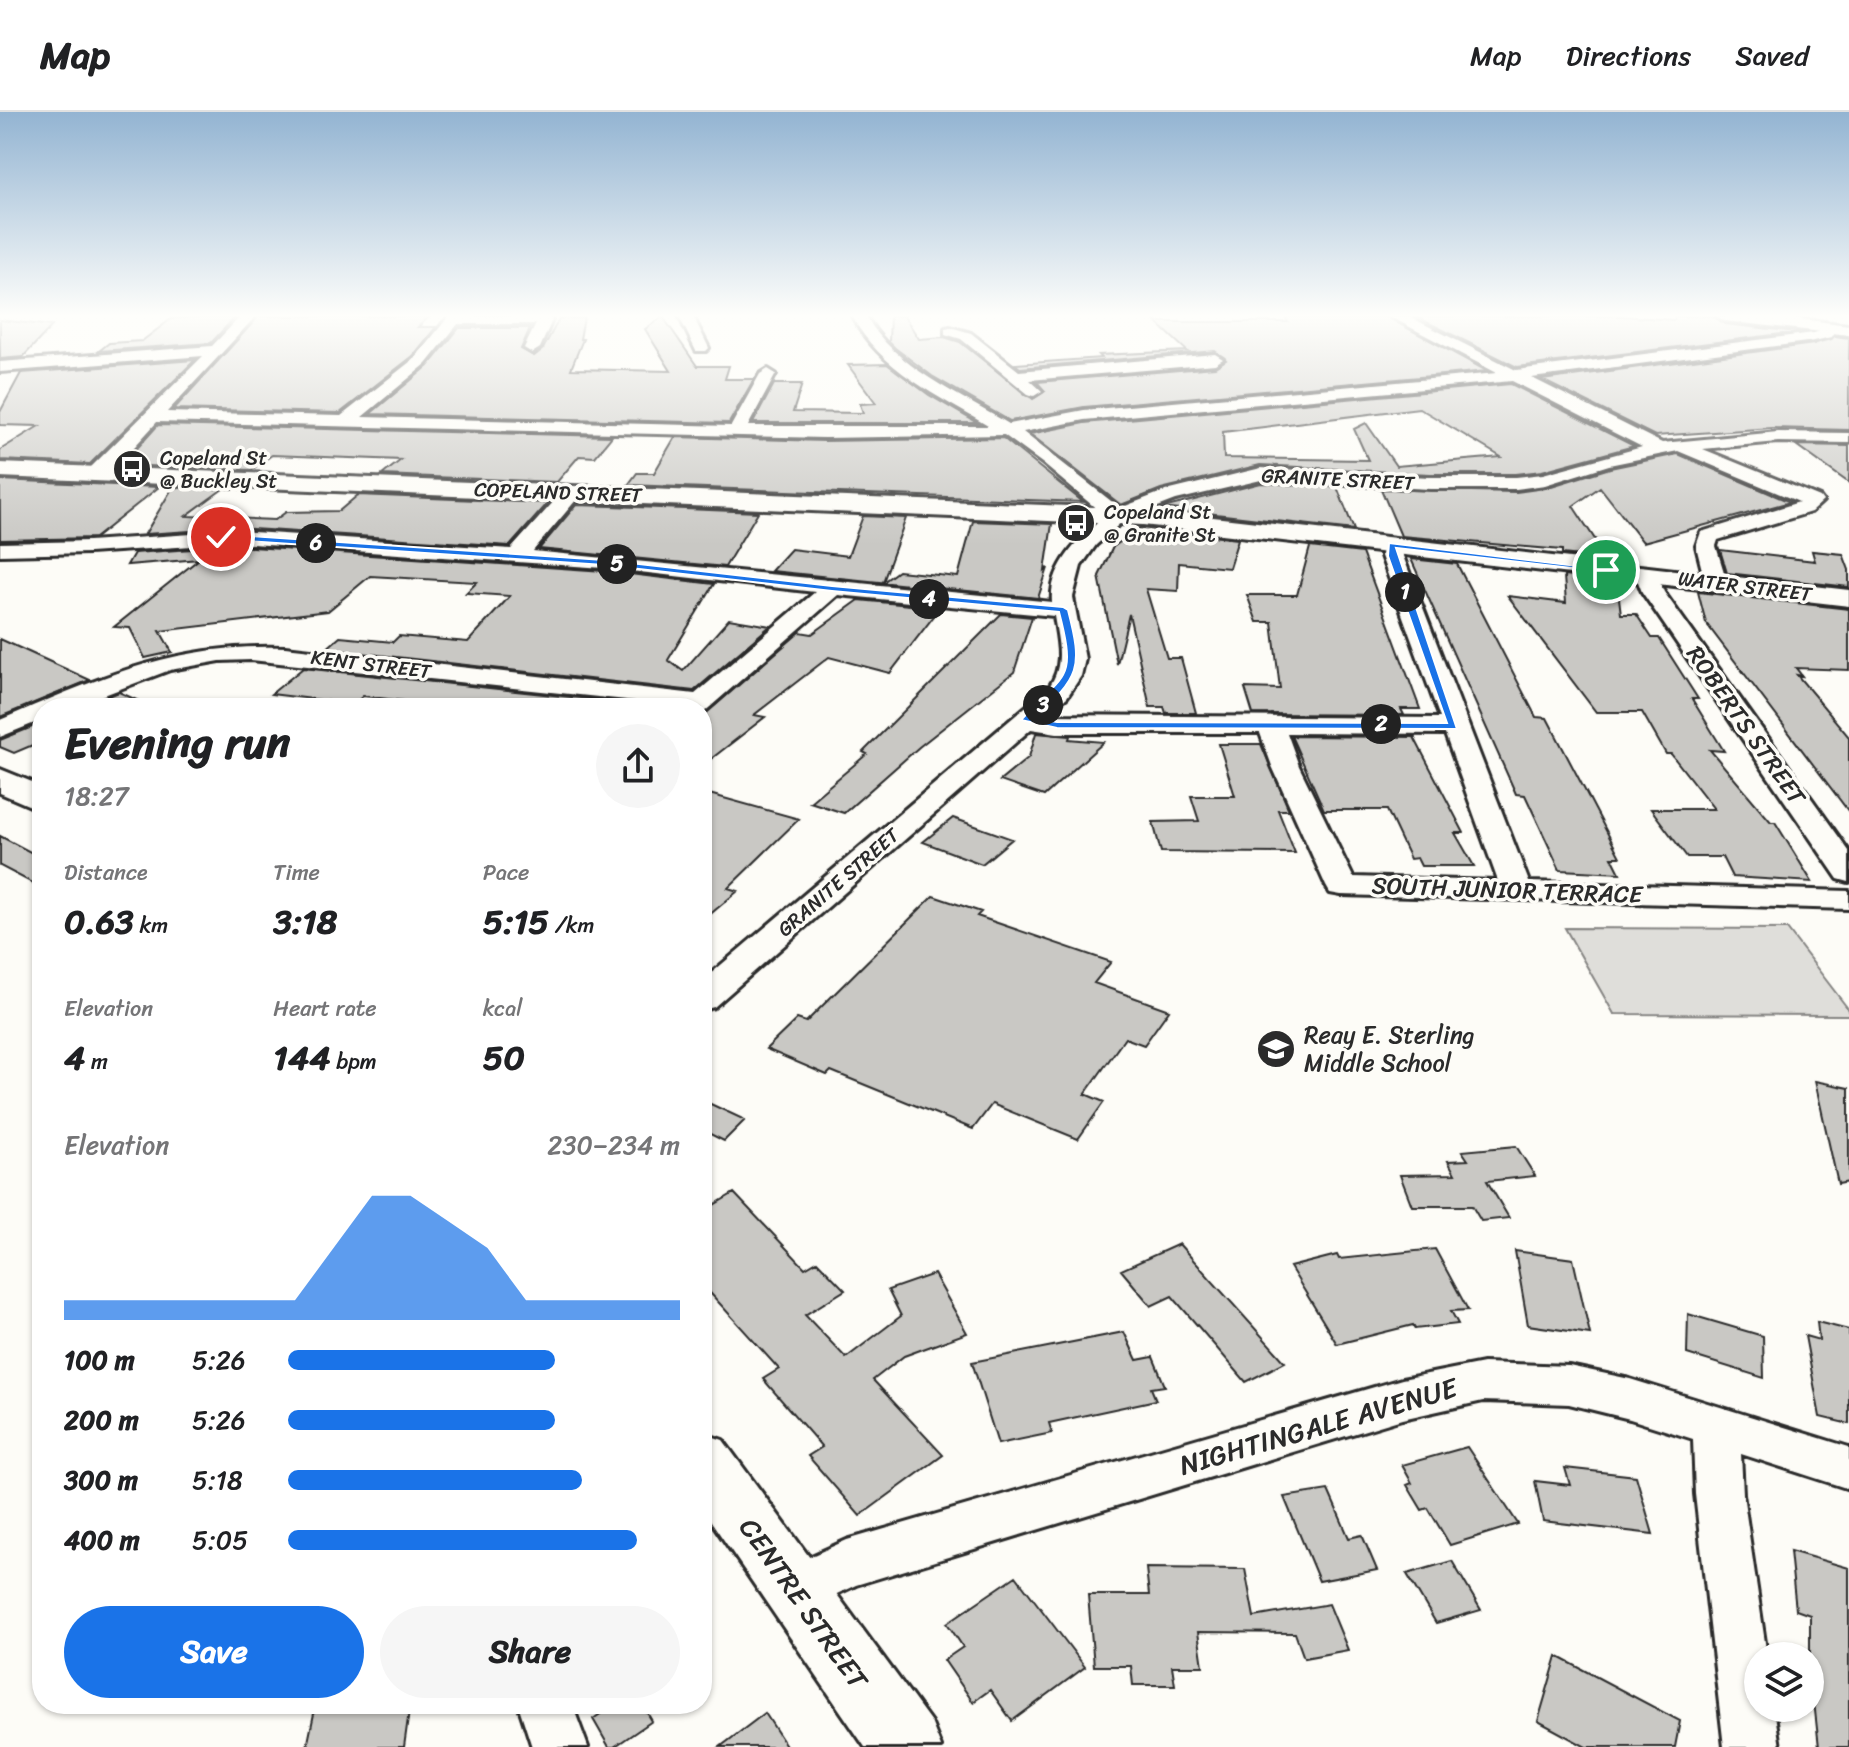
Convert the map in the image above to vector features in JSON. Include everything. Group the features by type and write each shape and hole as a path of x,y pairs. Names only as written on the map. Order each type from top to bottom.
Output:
{"main road":[{"name":"COPELAND STREET","path":"0,470 1117,516"},
{"name":"WATER STREET","path":"1117,516 1849,598"},
{"path":"0,779 32,795"},
{"name":"CENTRE STREET","path":"712,1473 906,1747"}],"street":[{"path":"96,473 176,392"},
{"path":"346,421 382,392"},
{"path":"737,431 758,392"},
{"path":"947,392 1036,449 1117,516"},
{"path":"1036,392 1062,418"},
{"path":"153,417 852,434 1007,430 1062,418 1339,392"},
{"path":"1549,392 1668,447 1813,501 1804,508 1708,536 1706,546 1716,582"},
{"name":"GRANITE STREET","path":"712,990 1058,692 1072,668 1074,650 1063,610 1062,590 1070,566 1089,541 1117,516 1179,493 1261,474 1441,483 1516,483 1545,479 1668,447 1787,436 1849,438"},
{"path":"517,556 572,493"},
{"path":"0,549 89,547 221,537 660,568 832,589 1063,610"},
{"path":"1392,545 1392,556 1517,891"},
{"name":"ROBERTS STREET","path":"1646,574 1653,592 1849,873"},
{"name":"KENT STREET","path":"706,698 832,589"},
{"name":"KENT STREET","path":"74,698 155,665 190,657 245,652 676,698"},
{"path":"0,729 32,715"},
{"path":"1026,720 1057,725 1454,726"},
{"name":"SOUTH JUNIOR TERRACE","path":"1271,725 1292,782 1322,840 1341,886 1849,900"},
{"name":"NIGHTINGALE AVENUE","path":"794,1589 847,1564 1455,1386 1510,1381 1569,1385 1630,1399 1849,1468"},
{"path":"1716,1426 1719,1494 1752,1747"},
{"path":"548,1714 560,1747"}],"shaded area":[{"path":"1565,928 1787,929 1849,1010 1849,1015 1614,1014"}],"building":[{"path":"11,392 162,392 90,464 0,460 0,450 39,426 0,425 0,412"},
{"path":"189,392 367,392 340,413 174,409"},
{"path":"396,392 746,392 729,423 370,414"},
{"path":"770,392 799,392 793,412 863,413 860,404 876,403 868,392 925,392 977,423 753,423"},
{"path":"960,392 1024,392 1033,399 1043,392 1249,392 1084,407 1010,421"},
{"path":"1420,392 1527,392 1634,446 1542,471 1516,474 1430,474 1260,465 1161,489 1121,505 1030,434 1084,423","holes":["1419,408 1501,457 1396,466 1366,423 1354,429 1368,460 1224,458 1223,432"]},
{"path":"1567,392 1849,392 1849,430 1772,428 1655,436"},
{"path":"158,425 612,436 595,457 579,456 557,482 382,475 401,460 272,455 251,470 122,465"},
{"path":"675,437 824,441 1003,438 1083,502 628,485 637,473 654,473"},
{"path":"1796,445 1849,446 1849,483"},
{"path":"1678,454 1790,502 1643,542 1600,487 1573,506 1608,559 1562,554 1562,550 1401,536 1381,489 1516,492 1545,488 1610,468"},
{"path":"0,480 159,487 95,538 0,540"},
{"path":"1261,483 1337,487 1354,530 1163,508"},
{"path":"173,487 223,489 186,516 275,520 286,512 339,511 358,495 548,503 510,546 236,528 145,534"},
{"path":"576,505 758,512 725,567 539,549"},
{"path":"863,516 906,518 883,582 898,571 958,577 973,521 1052,524 1045,571 1048,568 1038,598 771,571 791,549 848,556"},
{"path":"1140,528 1238,539 1229,568 1179,563 1178,591 1146,589 1167,658 1181,658 1196,713 1166,713 1164,707 1150,707 1129,614 1117,664 1099,576 1113,547"},
{"path":"236,546 604,571 714,584 668,660 683,671 729,619 770,626 694,691 326,649 340,637 393,642 399,636 468,642 510,596 466,593 477,582 370,576 328,611 160,631 172,652 145,658 130,628 114,627 199,559 127,565 134,553"},
{"path":"1310,547 1362,553 1420,709 1401,709 1404,715 1253,714 1245,688 1280,689 1272,622 1257,622 1247,595 1297,595"},
{"path":"1720,550 1815,561 1812,551 1843,554 1849,570 1849,587 1727,573"},
{"path":"1411,559 1457,564 1536,717 1547,718 1620,857 1612,857 1620,873 1560,870 1525,795 1516,794"},
{"path":"1564,576 1617,582 1621,614 1636,614 1652,638 1659,638 1698,699 1692,699 1724,751 1710,750 1771,822 1775,822 1812,882 1732,877 1722,857 1687,857 1651,809 1714,809 1671,754 1666,754 1642,712 1596,712 1508,596 1566,603"},
{"path":"1698,592 1849,609 1849,670 1796,668 1802,676 1797,675 1849,737 1849,812 1706,623"},
{"path":"859,600 940,608 890,673 829,657 754,715 765,717 712,758 712,708 800,632 812,634"},
{"path":"1001,614 1032,617 1014,672 919,747 844,813 810,802 867,754 863,752"},
{"path":"0,639 90,680 46,698 32,698 32,704 0,717"},
{"path":"303,668 581,698 304,698 271,694"},
{"path":"119,692 132,698 104,698"},
{"path":"32,727 32,745 14,753 0,747 0,740"},
{"path":"1036,733 1104,742 1044,796 1000,781 1029,757"},
{"path":"1291,736 1414,737 1464,833 1455,833 1474,866 1421,866 1417,858 1410,859 1387,810 1324,810"},
{"path":"1219,744 1261,744 1289,810 1278,810 1295,853 1161,852 1153,822 1199,821 1191,796 1235,796"},
{"path":"712,795 799,819 728,888 738,891 712,913"},
{"path":"953,818 1012,839 982,864 923,842"},
{"path":"0,836 32,853 32,883 0,866"},
{"path":"933,896 981,912 977,916 1111,962 1094,983 1169,1010 1144,1045 1125,1038 1085,1094 1104,1102 1078,1139 992,1104 973,1129 831,1071 827,1075 766,1049 797,1019 806,1022"},
{"path":"1815,1081 1849,1088 1849,1182 1838,1184"},
{"path":"712,1105 745,1120 724,1141 712,1135"},
{"path":"1516,1146 1535,1176 1487,1181 1509,1218 1481,1221 1472,1206 1412,1206 1400,1175 1455,1174 1448,1161 1468,1160 1462,1151"},
{"path":"734,1193 805,1268 817,1261 845,1290 805,1315 846,1358 901,1316 888,1290 934,1274 967,1333 904,1356 873,1380 943,1455 860,1516 808,1456 822,1447 763,1379 779,1369 712,1295 712,1206"},
{"path":"1179,1244 1285,1362 1246,1382 1172,1296 1151,1306 1121,1270"},
{"path":"1435,1249 1468,1310 1451,1311 1458,1324 1415,1329 1413,1325 1337,1344 1290,1267 1337,1255 1339,1259"},
{"path":"1515,1251 1573,1259 1590,1334 1528,1325"},
{"path":"1688,1314 1763,1336 1764,1378 1687,1354"},
{"path":"1817,1322 1849,1330 1849,1424 1820,1417 1805,1336 1819,1340"},
{"path":"1124,1332 1137,1360 1153,1357 1165,1386 1151,1388 1156,1400 1049,1423 1052,1433 998,1444 972,1362"},
{"path":"1467,1447 1518,1524 1450,1545 1428,1508 1422,1510 1407,1485 1412,1483 1402,1465"},
{"path":"1565,1468 1636,1476 1653,1534 1543,1521 1535,1481 1570,1485"},
{"path":"1328,1490 1349,1538 1362,1535 1377,1570 1319,1581 1284,1497"},
{"path":"1790,1551 1849,1568 1849,1747 1819,1747 1816,1722 1824,1722 1824,1642 1810,1642 1810,1615 1796,1610"},
{"path":"1452,1561 1481,1610 1436,1623 1407,1574"},
{"path":"1146,1568 1245,1569 1254,1617 1329,1604 1348,1650 1304,1658 1295,1633 1198,1632 1203,1666 1172,1666 1175,1685 1133,1685 1131,1666 1094,1666 1088,1595 1149,1595"},
{"path":"1016,1576 1085,1667 1012,1721 990,1690 973,1702 944,1660 963,1647 947,1623"},
{"path":"1557,1656 1680,1721 1675,1747 1586,1747 1538,1721"},
{"path":"765,1713 787,1747 720,1747"},
{"path":"314,1714 409,1714 404,1747 307,1747"},
{"path":"600,1714 648,1714 652,1721 614,1747 609,1747 593,1719"}],"place":[{"name":"Copeland St @ Buckley St","path":"132,469"},
{"name":"Copeland St @ Granite St","path":"1076,523"},
{"name":"Reay E. Sterling Middle School","path":"1276,1049"}],"route":[{"path":"221,537 604,562 832,589 1063,610 1074,650 1072,668 1058,692 1026,720 1057,725 1454,726 1392,556 1392,545 1606,570"}]}
